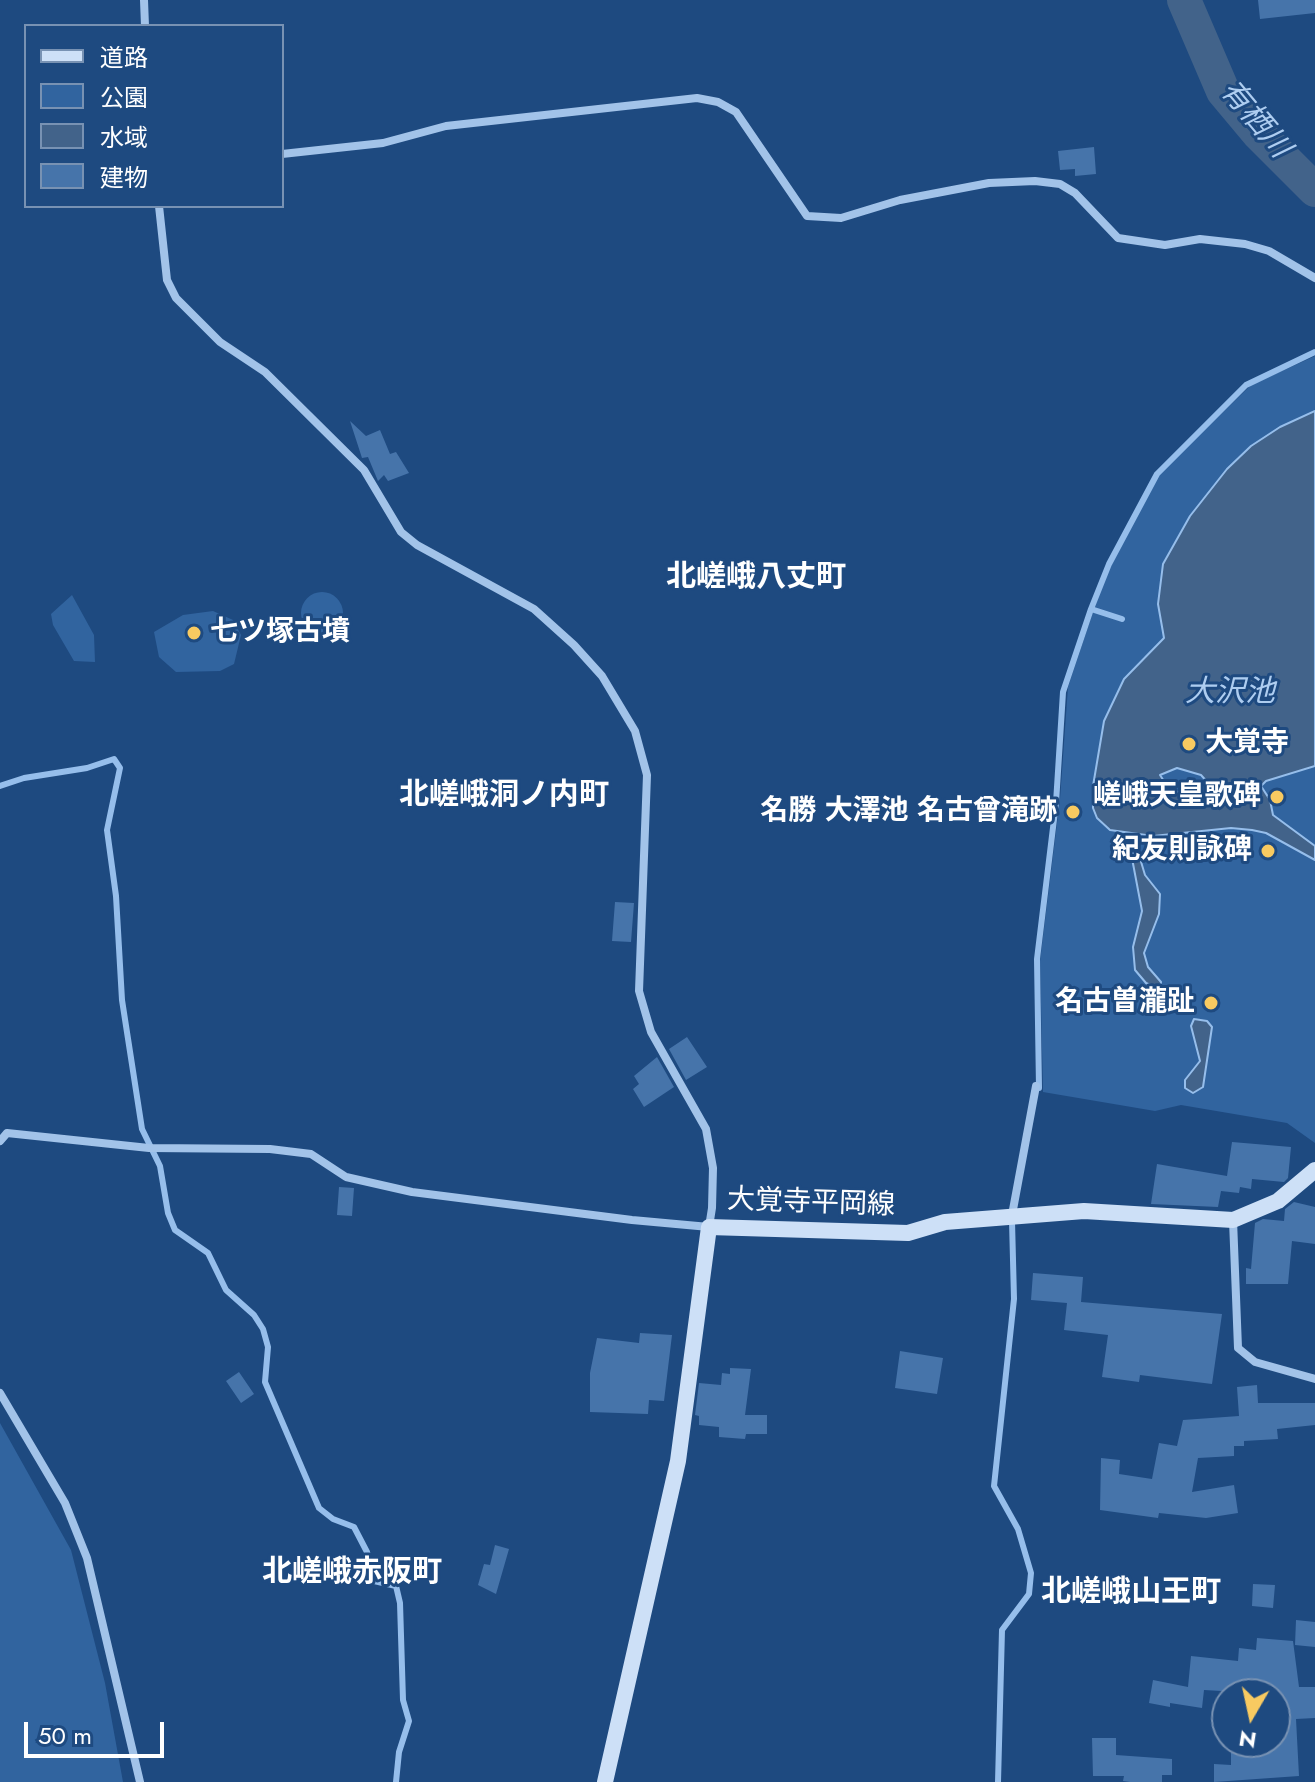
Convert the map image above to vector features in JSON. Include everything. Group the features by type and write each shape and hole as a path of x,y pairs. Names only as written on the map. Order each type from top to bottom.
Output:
{"main road":[{"name":"大覚寺平岡線","path":"605,1782 678,1461 709,1227 908,1233 945,1222 1084,1211 1233,1220 1278,1201 1315,1170"}],"street":[{"path":"144,0 145,24"},
{"path":"284,154 383,143 446,126 697,98 718,102 736,112 807,216 829,220 900,200 989,183 1035,181 1060,184 1075,193 1118,238 1165,245 1200,239 1245,244 1269,251 1315,278"},
{"path":"0,1141 7,1133 149,1148 270,1149 311,1154 346,1177 440,1197 709,1227 713,1168 706,1129 651,1032 639,991 647,775 635,731 602,676 574,645 534,609 417,545 401,532 364,470 265,372 220,342 176,298 167,280 159,208"},
{"path":"1012,1215 1036,1086"},
{"path":"1233,1220 1238,1348 1255,1362 1315,1379"},
{"path":"0,1393 65,1503 87,1558 140,1782"}],"green space":[{"name":"大覚寺","path":"1315,356 1315,1143 1287,1123 1181,1105 1155,1111 1043,1092 1040,961 1060,799 1068,687 1104,579 1159,474 1251,385"},
{"path":"322,592 337,598 343,613 337,628 322,634 307,628 301,613 307,598"},
{"path":"72,595 94,635 95,662 74,661 53,625 51,614"},
{"path":"213,611 233,620 241,635 234,664 220,671 176,672 159,657 154,632 183,615"},
{"path":"0,1423 71,1550 105,1683 123,1782 0,1782"}],"water":[{"name":"大沢池","path":"1315,411 1315,766 1266,781 1261,786 1270,800 1273,815 1315,846 1315,860 1266,833 1252,830 1231,828 1153,836 1110,830 1097,818 1093,808 1093,786 1104,721 1124,679 1164,638 1158,604 1163,564 1190,516 1227,469 1251,446 1280,427","holes":["1177,768 1201,775 1209,784 1207,791 1191,796 1169,789 1160,775"]},
{"path":"1131,853 1139,855 1145,875 1160,894 1159,914 1144,953 1148,967 1161,982 1160,989 1146,983 1135,970 1133,947 1142,911"},
{"path":"1194,1019 1207,1021 1212,1027 1203,1087 1193,1093 1185,1088 1185,1080 1200,1061 1191,1026"}],"building":[{"path":"1258,0 1315,0 1315,13 1260,19"},
{"path":"1094,147 1096,174 1075,176 1075,169 1060,170 1058,151"},
{"path":"350,421 366,436 380,430 390,454 396,452 409,473 388,481 384,475 378,481 368,457 362,458"},
{"path":"615,902 634,903 631,942 612,941"},
{"path":"687,1037 707,1067 686,1080 669,1049"},
{"path":"657,1057 674,1087 644,1107 633,1089 639,1084 634,1076"},
{"path":"1232,1142 1291,1147 1288,1178 1284,1182 1252,1179 1251,1189 1240,1187 1239,1193 1221,1191 1218,1207 1151,1204 1157,1164 1227,1176"},
{"path":"339,1187 354,1188 352,1216 337,1215"},
{"path":"1294,1202 1315,1207 1315,1244 1292,1241 1288,1284 1246,1284 1246,1268 1251,1269 1255,1223 1263,1219 1284,1221 1285,1209"},
{"path":"1033,1273 1083,1277 1081,1302 1222,1314 1212,1384 1140,1375 1139,1382 1102,1377 1108,1335 1064,1330 1067,1303 1031,1300"},
{"path":"640,1333 672,1335 664,1401 649,1400 648,1414 590,1412 590,1373 597,1338 639,1343"},
{"path":"900,1351 943,1358 937,1394 895,1388"},
{"path":"730,1368 751,1369 745,1415 767,1415 767,1434 746,1434 745,1439 719,1437 719,1427 699,1425 699,1416 695,1415 699,1383 721,1385 722,1373 730,1374"},
{"path":"239,1372 254,1394 241,1403 226,1381"},
{"path":"1257,1385 1258,1403 1315,1403 1315,1425 1277,1429 1278,1439 1244,1441 1244,1446 1234,1446 1234,1456 1198,1458 1192,1492 1234,1485 1238,1513 1206,1518 1159,1513 1158,1518 1100,1510 1101,1458 1120,1460 1119,1474 1152,1479 1159,1443 1177,1446 1183,1420 1239,1416 1237,1387"},
{"path":"495,1545 509,1549 496,1594 478,1585 484,1564 490,1565"},
{"path":"1253,1584 1275,1585 1273,1608 1252,1606"},
{"path":"1296,1620 1315,1622 1315,1647 1295,1645"},
{"path":"1257,1638 1293,1641 1299,1687 1315,1687 1315,1718 1296,1719 1299,1776 1214,1782 1214,1764 1231,1765 1231,1758 1291,1758 1291,1678 1211,1678 1211,1690 1204,1690 1202,1708 1149,1703 1153,1680 1188,1687 1191,1656 1238,1661 1239,1648 1256,1650"},
{"path":"1092,1738 1116,1738 1116,1755 1172,1759 1172,1775 1162,1775 1162,1782 1130,1782 1123,1781 1124,1776 1093,1776"}],"waterway":[{"name":"有栖川","path":"1184,0 1223,91 1259,134 1315,190"},
{"path":"1039,1088 1037,959 1056,803 1063,692 1091,609 1109,564 1157,474 1246,385 1315,352"},
{"path":"1091,609 1122,619"},
{"path":"0,786 24,778 87,768 114,759 120,768 107,830 116,896 122,1000 142,1129 160,1166 168,1213 175,1230 208,1253 226,1290 254,1315 263,1329 268,1347 265,1382 319,1508 333,1519 354,1527 367,1552 374,1581 396,1586 400,1603 403,1700 409,1721 399,1752 396,1782"},
{"path":"998,1782 1002,1630 1029,1594 1031,1573 1018,1529 994,1486 1014,1299 1012,1221"}],"place":[{"name":"七ツ塚古墳","path":"194,633"},
{"name":"大覚寺","path":"1189,744"},
{"name":"嵯峨天皇歌碑","path":"1277,797"},
{"name":"名勝 大澤池 名古曾滝跡","path":"1073,812"},
{"name":"紀友則詠碑","path":"1268,851"},
{"name":"名古曽瀧趾","path":"1211,1003"}],"district":[{"name":"北嵯峨八丈町","path":"756,579"},
{"name":"北嵯峨洞ノ内町","path":"504,797"},
{"name":"北嵯峨赤阪町","path":"352,1574"},
{"name":"北嵯峨山王町","path":"1131,1594"}]}
